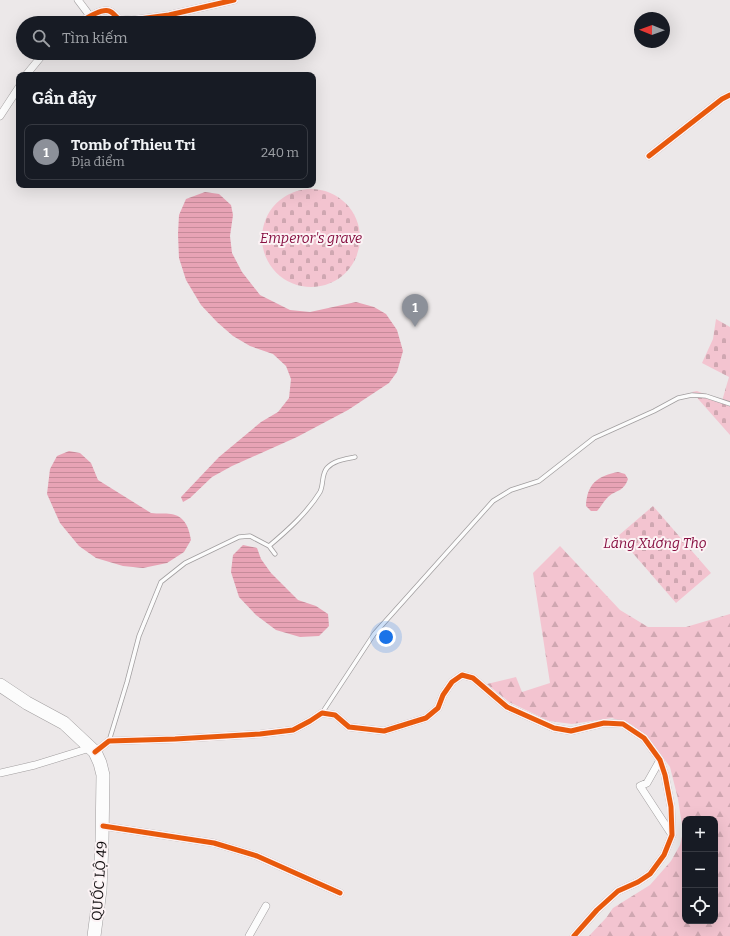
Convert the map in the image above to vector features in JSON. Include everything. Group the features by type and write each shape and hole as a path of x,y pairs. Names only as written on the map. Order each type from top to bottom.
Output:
{"highway":[{"name":"QUỐC LỘ 49","path":"0,685 27,703 64,723 92,750 100,763 103,775 100,890 97,936"}],"street":[{"path":"78,0 90,16 104,10 108,10 115,16"},
{"path":"162,16 234,0"},
{"path":"28,72 38,60"},
{"path":"0,116 16,92"},
{"path":"649,156 722,99 730,95"},
{"path":"0,773 92,750 109,741 260,734 293,730 322,713 335,715 349,726 384,731 426,718 438,708 443,695 452,682 462,675 473,678 507,707 554,728 571,731 604,723 623,724 644,738 660,760 665,775 671,808 672,835 664,855 650,874 638,882 618,891 597,910 574,936"},
{"path":"660,760 647,782 640,786 672,835"},
{"path":"102,826 214,843 257,856 340,893"},
{"path":"249,936 266,906"}],"lane":[{"path":"322,713 374,634 493,502 511,490 539,481 594,438 654,411 678,398 692,395 706,396 730,404"},
{"path":"269,546 294,524 317,496 322,488 323,475 327,468 342,459 356,457"},
{"path":"109,741 139,636 160,582 185,563 238,536 250,536 269,546 275,554"}],"green space":[{"name":"Emperor's grave","path":"311,189 321,190 338,197 352,211 359,228 359,248 352,265 338,279 321,286 311,287 301,286 284,279 270,265 263,248 262,238 263,228 270,211 284,197 301,190"},
{"path":"716,319 730,327 730,435 692,392 697,391 722,401 729,377 702,363 713,339"},
{"name":"Lăng Xương Thọ","path":"653,506 711,573 676,603 618,536"},
{"path":"560,546 620,610 648,627 686,627 730,614 730,936 589,936 613,908 650,885 671,861 680,845 682,836 682,924 718,924 718,816 682,816 682,825 678,799 670,767 654,745 632,725 612,718 572,724 549,721 509,702 487,684 516,677 522,692 550,683 533,573"}],"shaded area":[{"path":"205,192 219,194 231,205 233,215 230,236 232,253 242,272 260,295 290,310 310,312 356,302 374,307 386,314 397,330 403,351 397,372 389,383 348,410 297,437 232,466 212,477 190,498 183,502 181,497 219,457 261,422 278,412 289,398 291,379 286,366 273,354 250,346 233,336 217,322 201,305 186,280 179,258 179,215 186,199"},
{"path":"69,451 80,453 91,463 98,480 151,513 171,514 180,517 186,523 191,540 184,552 167,563 143,568 123,566 96,558 79,546 60,523 47,494 50,469 57,456"},
{"path":"618,472 625,474 628,479 624,487 610,495 597,511 591,511 586,506 588,492 594,482 604,476"},
{"path":"243,545 257,548 261,559 271,573 298,600 316,606 328,614 329,626 319,636 300,637 276,630 256,615 239,597 231,572 233,555"}],"cycle path":[{"path":"162,16 234,0"},
{"path":"91,16 106,10 112,12 116,16"},
{"path":"649,156 722,99 730,95"},
{"path":"95,752 109,741 260,734 293,730 322,713 335,715 349,727 384,731 426,718 438,708 443,695 452,682 462,675 473,678 507,707 554,728 571,731 604,723 623,724 644,738 660,760 665,775 671,807 672,835 664,855 650,874 638,882 618,891 597,910 574,936"},
{"path":"103,826 214,843 257,856 340,893"}],"place":[{"name":"Tomb of Thieu Tri","path":"415,327"}]}
